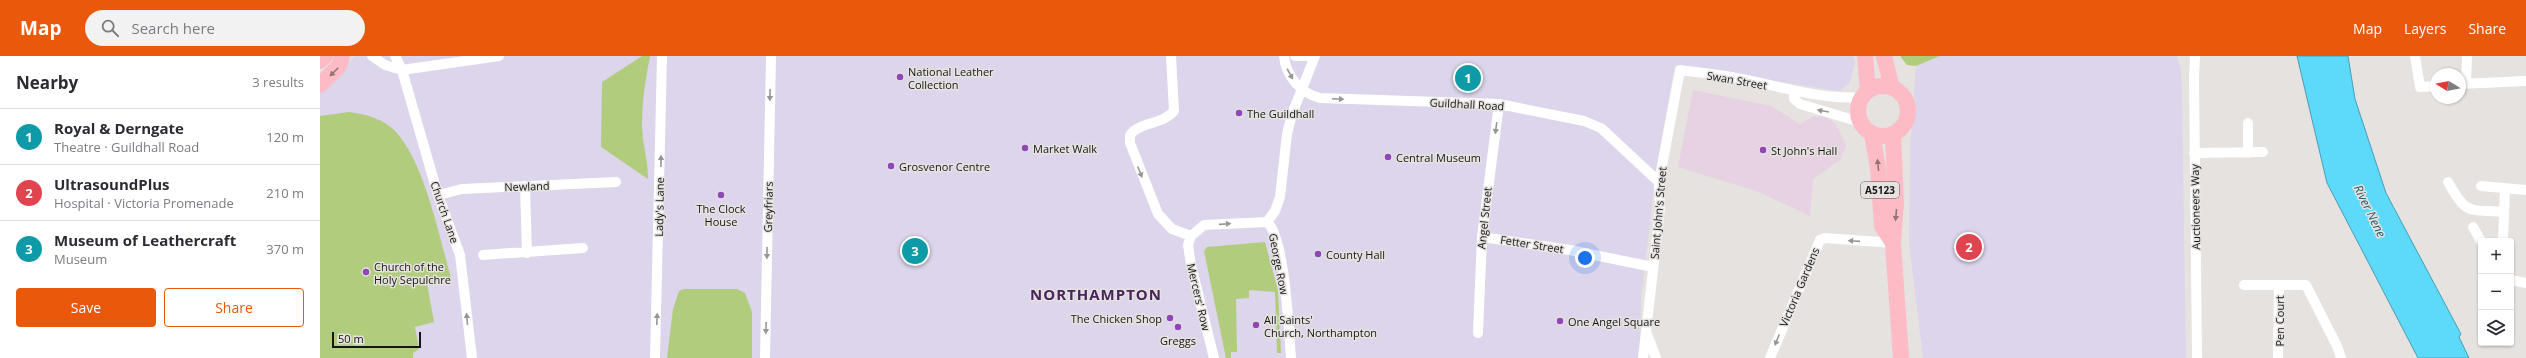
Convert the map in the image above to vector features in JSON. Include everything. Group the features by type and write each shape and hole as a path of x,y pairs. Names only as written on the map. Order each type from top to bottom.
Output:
{"main road":[{"path":"320,61 325,56"},
{"path":"320,85 339,66 342,56"},
{"path":"1865,56 1865,93 1857,113 1860,122 1872,134 1881,136 1894,134 1906,121 1908,113 1907,103 1902,95 1892,88 1879,86 1865,93"},
{"path":"1884,56 1892,88"},
{"name":"A5123","path":"1872,134 1878,168 1882,226 1893,243"},
{"name":"A5123","path":"1894,134 1896,207 1893,243 1901,356"}],"street":[{"path":"372,56 385,65 402,70 499,56"},
{"name":"Church Lane","path":"395,56 402,70 438,194 460,255 472,358"},
{"name":"Lady's Lane","path":"655,358 662,56"},
{"name":"Greyfriars","path":"765,358 771,56"},
{"path":"1171,56 1174,111 1164,119 1139,126 1130,135 1131,148 1158,214 1172,229 1190,236 1204,225 1267,221"},
{"path":"1284,56 1289,74 1301,89"},
{"path":"1296,56 1310,56"},
{"name":"George Row","path":"1291,358 1286,289 1276,237 1267,221 1275,211 1280,197 1286,134 1301,89 1315,56"},
{"name":"Auctioneers Way","path":"2195,56 2194,153 2197,358"},
{"path":"2415,56 2420,87 2430,86"},
{"path":"2465,68 2467,56"},
{"name":"Swan Street","path":"1680,70 1745,80 1794,91 1844,98 1865,93"},
{"name":"Saint John's Street","path":"1643,358 1660,209 1659,182 1680,70"},
{"path":"2466,83 2526,81"},
{"name":"Guildhall Road","path":"1301,89 1320,98 1499,104 1584,121 1601,128 1659,182"},
{"path":"1794,91 1794,99 1800,104 1860,122"},
{"name":"Angel Street","path":"1478,333 1482,237 1499,104"},
{"path":"2248,123 2248,153"},
{"path":"2194,153 2263,152"},
{"name":"Newland","path":"438,194 462,189 616,182"},
{"path":"2448,182 2460,204 2467,209 2504,212"},
{"path":"525,186 527,252"},
{"path":"2482,186 2526,190"},
{"path":"2503,238 2505,188"},
{"path":"2473,228 2479,238"},
{"name":"Mercers' Row","path":"1190,236 1188,246 1191,265 1214,358"},
{"name":"Fetter Street","path":"1482,237 1570,250 1653,266"},
{"name":"Victoria Gardens","path":"1770,358 1820,240 1825,238 1893,243"},
{"path":"483,256 583,248"},
{"path":"2514,281 2526,283"},
{"path":"2244,285 2306,286 2338,346 2341,358"},
{"name":"Pen Court","path":"2278,358 2279,285"},
{"name":"Saint John's Street","path":"1647,332 1656,358"}],"shaded area":[{"path":"355,56 1853,56 1855,63 1849,84 1839,91 1675,65 1657,164 1641,298 1640,358 320,358 320,93"},
{"path":"1940,56 2177,56 2181,71 2182,98 2186,358 1923,358 1909,243 1910,149 1916,66"},
{"name":"St John's Hall","path":"1693,90 1771,106 1800,124 1814,116 1825,117 1835,123 1846,145 1840,160 1813,179 1810,216 1759,192 1678,167"}],"green space":[{"path":"642,56 650,56 642,118 648,179 601,147 602,82"},
{"path":"1900,56 1940,56 1916,66 1907,65"},
{"path":"349,112 362,114 380,120 396,132 406,146 415,162 430,201 451,278 427,283 434,322 415,327 419,349 413,353 413,358 320,358 320,116"},
{"path":"1265,242 1278,291 1281,353 1277,353 1275,292 1249,290 1249,298 1236,299 1237,352 1231,352 1231,358 1226,358 1204,251 1207,247"},
{"path":"684,289 737,289 745,293 752,312 752,358 667,358 673,309 679,291"}],"water":[{"name":"River Nene","path":"2297,56 2348,56 2355,99 2386,193 2461,334 2459,337 2469,358 2418,358 2327,183"}],"place":[{"name":"National Leather Collection","path":"900,77"},
{"name":"Royal & Derngate","path":"1468,78"},
{"name":"The Guildhall","path":"1239,113"},
{"name":"Market Walk","path":"1025,148"},
{"name":"St John's Hall","path":"1763,150"},
{"name":"Central Museum","path":"1388,157"},
{"name":"Grosvenor Centre","path":"891,166"},
{"name":"The Clock House","path":"721,195"},
{"name":"UltrasoundPlus","path":"1969,247"},
{"name":"Museum of Leathercraft","path":"915,251"},
{"name":"County Hall","path":"1318,254"},
{"name":"Church of the Holy Sepulchre","path":"366,272"},
{"name":"The Chicken Shop","path":"1170,318"},
{"name":"One Angel Square","path":"1560,321"},
{"name":"All Saints' Church, Northampton","path":"1256,325"},
{"name":"Greggs","path":"1178,327"}],"district":[{"name":"NORTHAMPTON","path":"1096,294"}]}
